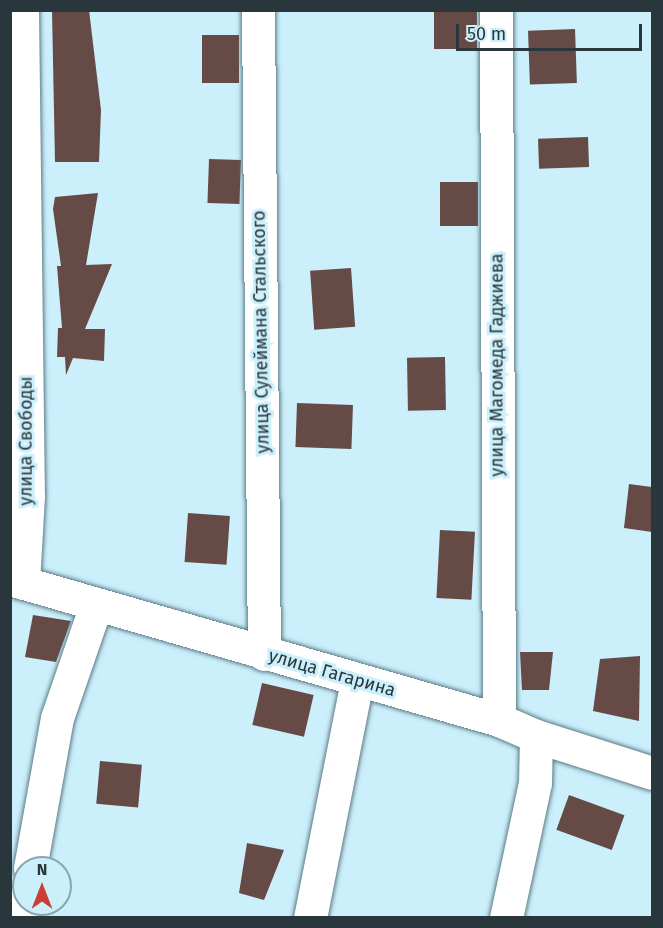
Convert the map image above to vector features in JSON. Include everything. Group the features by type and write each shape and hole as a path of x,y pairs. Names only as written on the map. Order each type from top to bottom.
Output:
{"street":[{"name":"улица Свободы","path":"17,581 28,496 22,10"},
{"name":"улица Сулеймана Стальского","path":"258,10 264,654"},
{"name":"улица Магомеда Гаджиева","path":"496,10 499,720"},
{"name":"улица Гагарина","path":"17,581 499,720 536,736 652,773"},
{"path":"32,856 57,718 96,605"},
{"path":"310,918 357,680"},
{"path":"506,918 535,783 536,736"}],"building":[{"path":"52,10 89,10 101,110 99,162 55,162"},
{"path":"434,10 477,10 477,49 434,49"},
{"path":"575,29 577,83 530,85 528,31"},
{"path":"202,35 239,35 239,83 202,83"},
{"path":"588,137 589,167 539,169 538,139"},
{"path":"209,159 241,160 239,204 207,203"},
{"path":"440,182 478,182 478,226 440,226"},
{"path":"98,193 86,265 112,264 85,329 105,329 104,361 73,358 66,375 65,357 57,357 58,328 62,328 57,266 61,266 53,209 55,197"},
{"path":"351,268 355,327 314,330 310,271"},
{"path":"445,357 446,410 408,411 407,358"},
{"path":"297,403 353,405 351,449 295,447"},
{"path":"629,484 652,487 652,532 624,528"},
{"path":"188,513 230,516 226,565 185,562"},
{"path":"440,530 475,532 471,600 436,598"},
{"path":"33,615 71,621 56,662 25,657"},
{"path":"520,652 553,652 549,690 522,690"},
{"path":"640,656 639,721 593,711 600,659"},
{"path":"262,683 314,695 304,737 252,725"},
{"path":"100,761 142,765 138,807 96,804"},
{"path":"569,795 624,815 612,850 556,830"},
{"path":"247,843 284,850 264,900 239,893"}]}
